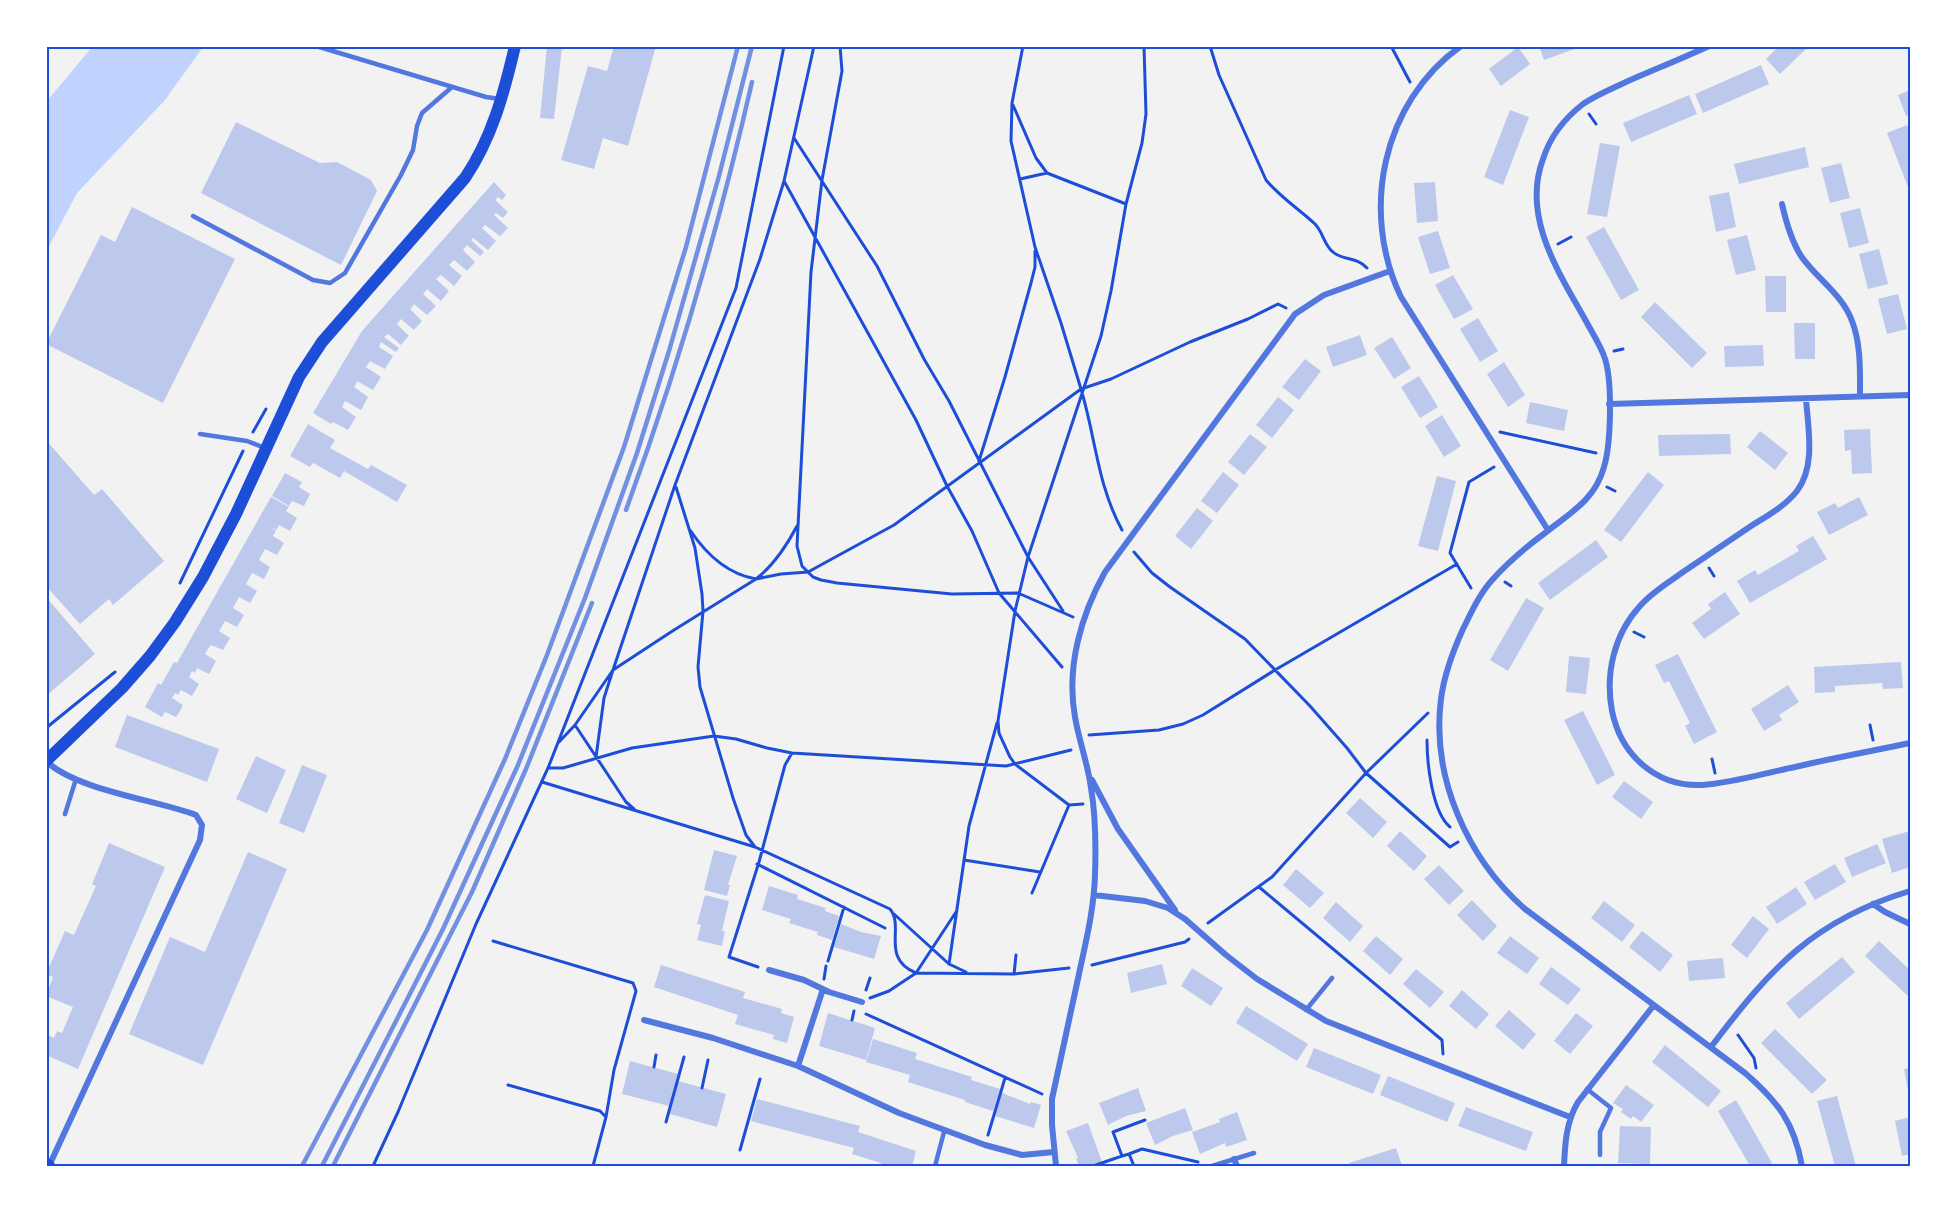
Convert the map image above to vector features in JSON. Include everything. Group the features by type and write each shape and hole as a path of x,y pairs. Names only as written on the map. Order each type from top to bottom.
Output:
{"main road":[{"path":"46,761 122,688 175,622 236,514 299,377 322,342 465,178 479,157 503,99 515,46"}],"street":[{"path":"1461,46 1437,67 1415,92 1400,121 1392,140 1381,181 1381,221 1390,271 1407,307 1548,530"},
{"path":"1709,46 1606,91 1587,102 1562,125 1553,137 1542,162 1536,184 1536,201 1542,231 1552,258 1604,354 1609,379 1607,456 1598,483 1579,508 1506,565 1478,600 1456,645 1444,680 1440,701 1440,730 1444,766 1453,803 1467,836 1483,862 1511,896 1760,1086 1778,1105 1792,1127 1802,1167"},
{"path":"1782,204 1792,238 1801,256 1840,299 1853,322 1858,348 1860,395"},
{"path":"1056,1167 1052,1099 1089,931 1094,895 1095,823 1087,767 1074,713 1073,680 1083,621 1099,582 1127,540 1295,314 1324,295 1390,271"},
{"path":"1609,404 1911,394"},
{"path":"1806,399 1809,458 1808,468 1799,488 1778,508 1655,592 1638,607 1625,628 1613,656 1610,685 1614,719 1623,742 1644,767 1664,778 1693,784 1730,781 1911,743"},
{"path":"46,761 53,768 76,779 196,815 200,819 202,831 128,998 48,1166"},
{"path":"1087,767 1101,800 1118,829 1177,913 1257,979 1306,1010 1342,1029 1570,1117"},
{"path":"1711,1047 1749,998 1795,950 1839,921 1873,904 1911,891"},
{"path":"1094,895 1145,901 1177,913"},
{"path":"1873,904 1911,924"},
{"path":"769,970 804,980 862,1002"},
{"path":"798,1066 823,989"},
{"path":"1564,1167 1570,1117 1587,1089 1654,1005"},
{"path":"644,1020 713,1038 798,1066 944,1132 1023,1155 1054,1152"},
{"path":"1234,1159 1237,1167"}],"lane":[{"path":"316,46 486,97 503,99"},
{"path":"193,216 313,280 330,283 345,273 401,175 414,150 417,126 422,113 452,87"},
{"path":"200,434 247,441 265,448"},
{"path":"65,814 76,779"},
{"path":"1306,1010 1332,978"},
{"path":"1587,1089 1611,1108 1600,1132 1599,1155"},
{"path":"935,1167 944,1132"},
{"path":"1212,1167 1254,1153"}],"path":[{"path":"373,1167 476,924 548,768 736,288 784,46"},
{"path":"596,757 604,698 675,485 738,321 784,181 814,46"},
{"path":"840,46 842,71 822,180 811,272 797,546 800,559 808,572 821,580 951,594 1018,593 1083,621"},
{"path":"1023,46 1012,103 1011,141 1035,247 1082,389 1106,499 1127,540 1152,573 1245,639 1347,747 1366,773 1450,847 1467,836"},
{"path":"950,964 974,805 998,721 1018,593 1028,556 1101,336 1126,204 1142,143 1146,114 1144,46"},
{"path":"1210,46 1220,75 1266,180 1276,192 1317,226 1328,248 1336,255 1356,259 1365,265 1373,276"},
{"path":"1391,46 1415,92"},
{"path":"1012,103 1036,158 1047,173 1126,204"},
{"path":"794,138 877,266 1028,556 1064,612"},
{"path":"1019,179 1047,173"},
{"path":"784,181 916,420 947,486 972,531 999,593 1073,680"},
{"path":"978,463 1031,283 1035,267 1035,247"},
{"path":"687,526 708,553 730,571 742,577 756,579 808,572 894,525 1082,389 1111,379 1278,304 1295,314"},
{"path":"1486,432 1495,430 1593,452"},
{"path":"1478,600 1450,554 1469,482 1504,460"},
{"path":"675,485 698,564 704,610 698,667 700,687 746,835 755,847"},
{"path":"558,743 575,725 614,670 704,610 756,579 780,555 798,523"},
{"path":"1078,736 1131,733 1183,724 1203,715 1275,670 1457,564"},
{"path":"1087,966 1185,942 1259,887 1272,877 1366,773 1440,701"},
{"path":"998,721 1003,744 1015,764 1069,805 1032,893"},
{"path":"575,725 626,802 639,813"},
{"path":"548,768 563,768 596,757 661,742 714,736 792,753 1005,766 1082,748"},
{"path":"769,970 729,957 762,851 785,765 792,753"},
{"path":"542,782 755,847 884,906 950,964 969,973"},
{"path":"964,860 1040,872"},
{"path":"757,864 885,928"},
{"path":"1259,887 1442,1040 1444,1068"},
{"path":"828,961 844,907"},
{"path":"862,1002 889,991 916,973 957,910"},
{"path":"893,913 896,953 903,965 916,973 1014,974 1071,968"},
{"path":"493,941 633,983 636,991 614,1070 606,1117 593,1167"},
{"path":"1014,974 1016,955"},
{"path":"852,1020 855,1009"},
{"path":"860,1011 1044,1095"},
{"path":"1738,1035 1754,1058 1760,1086"},
{"path":"654,1068 656,1055"},
{"path":"666,1122 684,1057"},
{"path":"702,1088 708,1060"},
{"path":"985,1145 1005,1078"},
{"path":"740,1150 760,1079"},
{"path":"508,1085 600,1111 606,1117"},
{"path":"1122,1156 1113,1132 1145,1120"},
{"path":"1093,1167 1142,1149 1198,1161"},
{"path":"1129,1154 1134,1167"}],"water":[{"path":"92,47 203,47 165,100 77,193 47,250 47,101"}],"building":[{"path":"547,46 562,47 554,119 540,118"},
{"path":"614,46 656,46 628,146 603,138 594,169 561,160 588,66 607,71"},
{"path":"1539,46 1580,46 1580,47 1544,60"},
{"path":"1779,46 1809,46 1780,74 1766,59"},
{"path":"1518,47 1530,64 1501,86 1489,69"},
{"path":"1761,65 1769,84 1703,113 1695,94"},
{"path":"1910,90 1910,114 1906,116 1898,95"},
{"path":"1689,95 1697,114 1631,142 1623,123"},
{"path":"1510,110 1529,117 1503,185 1484,177"},
{"path":"236,122 320,163 337,162 371,180 377,191 341,265 201,193"},
{"path":"1907,125 1910,133 1910,192 1887,133"},
{"path":"1600,143 1620,146 1607,217 1587,214"},
{"path":"1805,147 1809,167 1739,184 1734,164"},
{"path":"1841,163 1850,198 1830,203 1821,168"},
{"path":"494,182 506,195 502,200 498,197 495,200 508,212 503,218 496,213 494,215 508,228 500,236 485,225 482,228 496,241 488,250 473,238 471,240 484,252 480,256 467,245 463,250 475,262 467,271 454,260 449,265 462,276 454,286 441,275 436,279 449,291 441,301 427,289 423,294 436,306 427,315 414,304 410,309 422,321 414,330 401,319 397,324 409,336 401,345 388,334 384,337 399,348 396,352 381,342 379,347 393,356 385,369 370,361 366,367 381,377 373,390 357,381 354,387 368,397 361,410 345,401 342,407 356,417 348,430 333,422 331,424 313,413 362,331"},
{"path":"1435,182 1438,221 1417,223 1414,183"},
{"path":"1729,192 1736,227 1716,232 1709,196"},
{"path":"132,207 235,259 163,403 46,344 101,235 115,242"},
{"path":"1860,208 1869,243 1849,248 1840,213"},
{"path":"1604,227 1639,290 1621,300 1586,237"},
{"path":"1438,231 1450,268 1430,274 1418,237"},
{"path":"1747,235 1756,270 1736,275 1727,240"},
{"path":"1879,249 1888,284 1868,289 1859,254"},
{"path":"1453,275 1473,309 1454,319 1435,285"},
{"path":"1765,276 1786,276 1786,312 1766,312"},
{"path":"1898,294 1907,329 1887,334 1878,299"},
{"path":"1655,302 1707,353 1692,368 1641,317"},
{"path":"1478,318 1498,351 1480,362 1460,329"},
{"path":"1794,323 1815,323 1815,359 1795,359"},
{"path":"1360,335 1367,355 1333,367 1326,347"},
{"path":"1392,337 1411,368 1394,379 1374,348"},
{"path":"1763,345 1764,366 1725,367 1724,346"},
{"path":"1305,359 1321,371 1299,400 1282,387"},
{"path":"1504,362 1525,395 1508,407 1487,374"},
{"path":"1419,376 1438,407 1420,418 1401,387"},
{"path":"1278,397 1294,410 1272,438 1256,425"},
{"path":"1530,402 1568,410 1564,431 1526,423"},
{"path":"1442,415 1461,446 1444,457 1425,426"},
{"path":"308,424 335,440 330,448 368,469 371,465 407,485 397,502 344,471 340,478 313,463 310,467 290,456"},
{"path":"1870,429 1872,473 1852,474 1851,450 1845,451 1844,430"},
{"path":"1760,431 1788,453 1775,470 1747,447"},
{"path":"1250,434 1267,447 1244,475 1228,462"},
{"path":"1730,434 1731,454 1659,456 1658,435"},
{"path":"46,440 94,495 102,489 164,561 113,605 109,599 80,624 46,586"},
{"path":"1223,472 1239,485 1217,513 1201,501"},
{"path":"1648,472 1664,485 1621,542 1604,530"},
{"path":"285,473 302,482 299,487 310,494 304,506 292,501 289,506 272,496"},
{"path":"1437,476 1456,481 1438,551 1418,546"},
{"path":"271,497 289,507 286,511 297,518 290,531 279,525 276,530 269,526 276,531 273,536 284,543 277,555 265,549 259,560 270,567 264,579 252,573 246,584 257,591 250,603 239,597 233,608 244,615 237,627 225,621 219,631 230,638 223,650 211,645 205,654 216,661 209,674 197,668 195,673 192,671 189,677 199,684 192,696 181,690 178,695 175,693 172,698 183,705 180,711 176,717 165,712 162,717 145,707 158,683 161,685 174,662 177,663"},
{"path":"1859,497 1868,515 1829,535 1817,512 1835,503 1838,508"},
{"path":"1197,508 1213,521 1191,549 1175,536"},
{"path":"1813,536 1827,559 1750,603 1737,581 1755,570 1758,575 1799,551 1796,546"},
{"path":"1596,540 1608,557 1550,600 1538,583"},
{"path":"1725,592 1740,614 1704,639 1692,623 1711,609 1708,604"},
{"path":"46,597 95,654 46,696"},
{"path":"1526,598 1544,608 1508,671 1490,660"},
{"path":"1678,654 1717,732 1694,744 1685,726 1690,723 1669,681 1664,683 1655,665"},
{"path":"1569,656 1590,658 1586,694 1566,692"},
{"path":"1901,662 1903,688 1883,689 1882,683 1835,686 1835,692 1815,693 1814,667"},
{"path":"1788,685 1799,702 1779,715 1782,720 1764,731 1751,709"},
{"path":"1583,711 1615,775 1597,785 1564,720"},
{"path":"127,715 219,749 207,782 115,747"},
{"path":"256,756 286,770 267,813 236,799"},
{"path":"302,765 327,775 304,833 279,823"},
{"path":"1624,781 1653,802 1641,819 1612,797"},
{"path":"1360,798 1387,822 1373,838 1346,813"},
{"path":"1400,831 1427,856 1414,871 1387,846"},
{"path":"1910,831 1910,867 1892,873 1882,839"},
{"path":"109,843 165,867 78,1069 46,1055 48,1035 54,1038 57,1031 62,1033 73,1007 46,996 53,977 46,974 65,931 74,935 96,886 92,884"},
{"path":"1877,844 1886,863 1852,877 1844,858"},
{"path":"714,850 737,856 727,896 704,890"},
{"path":"248,852 287,869 203,1065 129,1034 170,937 205,952"},
{"path":"1835,864 1846,882 1815,900 1804,882"},
{"path":"1439,865 1464,891 1449,905 1424,879"},
{"path":"1296,869 1324,893 1310,908 1283,885"},
{"path":"769,886 798,895 797,899 826,908 825,911 839,916 832,940 817,935 818,932 789,923 791,919 762,910"},
{"path":"1796,887 1807,904 1777,924 1766,907"},
{"path":"705,895 729,901 722,931 725,931 722,946 697,940 701,925 697,924"},
{"path":"1472,900 1497,926 1483,941 1457,915"},
{"path":"1604,901 1635,925 1622,942 1591,918"},
{"path":"1336,902 1363,926 1350,942 1323,918"},
{"path":"1753,916 1769,929 1747,958 1731,945"},
{"path":"841,924 861,932 881,936 874,959 834,947"},
{"path":"1642,931 1673,955 1660,972 1629,947"},
{"path":"1376,936 1403,959 1390,975 1363,951"},
{"path":"1510,936 1539,958 1527,974 1497,953"},
{"path":"1879,941 1910,970 1910,998 1865,956"},
{"path":"1842,957 1855,972 1799,1019 1786,1003"},
{"path":"1723,958 1725,978 1689,981 1687,961"},
{"path":"1162,964 1167,984 1131,993 1127,973"},
{"path":"661,965 745,992 743,998 782,1009 781,1013 794,1017 787,1043 773,1039 774,1035 735,1024 738,1015 654,987"},
{"path":"1551,967 1581,989 1568,1005 1539,984"},
{"path":"1192,968 1223,988 1211,1006 1181,986"},
{"path":"1416,969 1444,992 1430,1008 1403,984"},
{"path":"1462,990 1489,1014 1476,1029 1449,1006"},
{"path":"1246,1006 1308,1044 1297,1061 1236,1023"},
{"path":"1509,1010 1536,1034 1523,1050 1495,1026"},
{"path":"828,1013 875,1028 866,1060 819,1046"},
{"path":"1576,1013 1593,1026 1570,1054 1554,1041"},
{"path":"1775,1029 1827,1080 1812,1094 1761,1043"},
{"path":"873,1039 917,1053 915,1059 972,1077 971,1080 1000,1089 993,1111 908,1082 910,1075 866,1062"},
{"path":"1665,1045 1721,1091 1708,1107 1652,1062"},
{"path":"1314,1048 1381,1075 1373,1094 1306,1067"},
{"path":"630,1061 678,1074 669,1106 622,1094"},
{"path":"1910,1068 1910,1095 1909,1096 1904,1069"},
{"path":"1388,1076 1455,1103 1447,1122 1380,1095"},
{"path":"678,1081 726,1094 717,1127 670,1114"},
{"path":"1626,1085 1654,1105 1641,1122 1633,1116 1631,1119 1621,1112 1623,1109 1613,1103"},
{"path":"1138,1088 1146,1111 1126,1116 1108,1125 1099,1103"},
{"path":"1002,1093 1030,1104 1031,1102 1041,1105 1034,1128 995,1116"},
{"path":"1837,1096 1856,1166 1835,1166 1817,1101"},
{"path":"757,1099 860,1126 858,1132 916,1151 912,1166 881,1165 881,1163 852,1154 854,1148 751,1121"},
{"path":"1736,1100 1772,1163 1766,1166 1750,1166 1718,1111"},
{"path":"1466,1107 1533,1132 1526,1151 1458,1126"},
{"path":"1185,1108 1193,1130 1155,1145 1146,1123"},
{"path":"1237,1112 1247,1140 1226,1147 1225,1143 1200,1154 1192,1132 1220,1122 1219,1119"},
{"path":"1910,1117 1910,1154 1902,1156 1895,1121"},
{"path":"1088,1123 1102,1162 1079,1166 1076,1159 1078,1158 1066,1131"},
{"path":"1620,1126 1651,1127 1650,1164 1618,1163"},
{"path":"1396,1148 1402,1166 1350,1166 1349,1163"}],"railway":[{"path":"302,1166 427,930 505,759 547,655 624,447 686,247 738,46"},
{"path":"322,1166 443,929 518,765 585,598 637,453 669,351 719,176 752,46"},
{"path":"626,510 663,405 696,298 726,190 752,82"},
{"path":"333,1166 472,892 526,769 592,603"}]}
